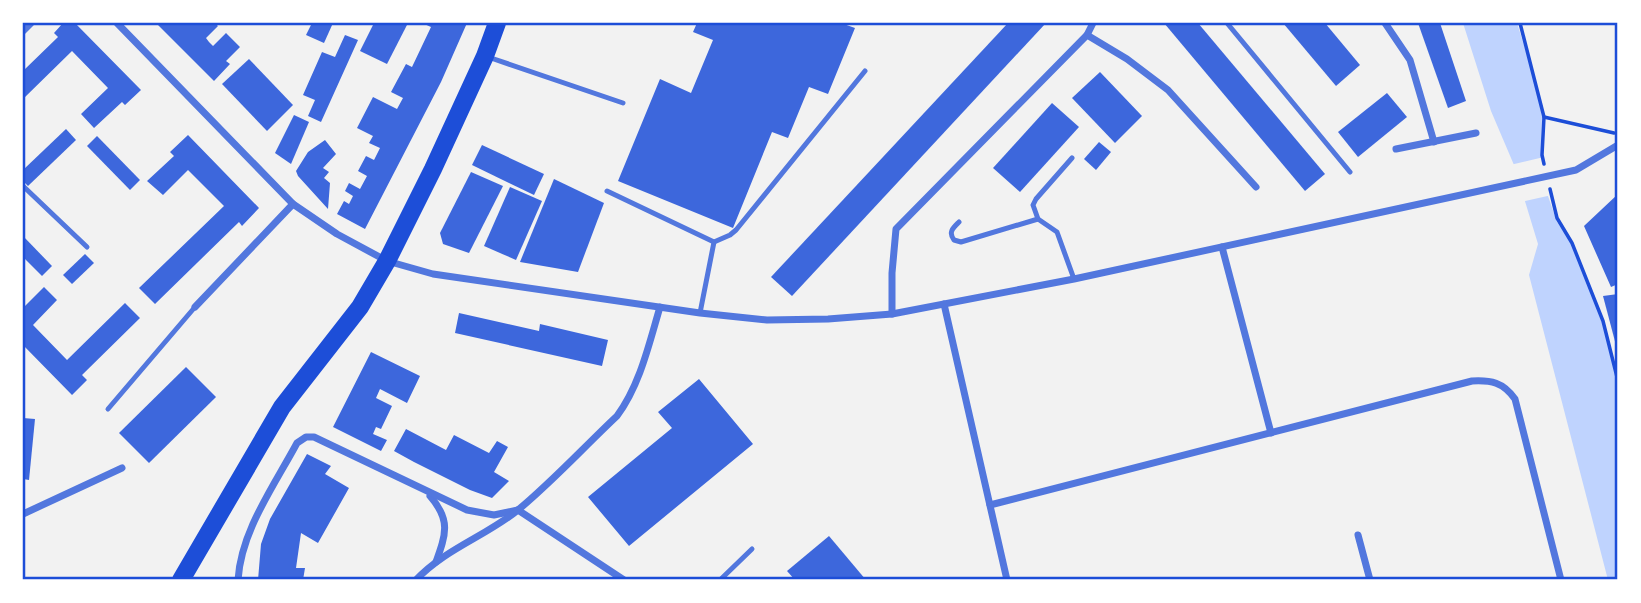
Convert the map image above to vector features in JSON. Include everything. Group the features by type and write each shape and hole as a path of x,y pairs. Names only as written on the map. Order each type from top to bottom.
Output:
{"main road":[{"path":"181,580 282,407 360,307 387,261 485,56 498,23"}],"street":[{"path":"23,31 31,23"},
{"path":"117,23 293,204 337,234 387,261 432,274 700,313 767,320 892,314 1074,279 1576,170 1618,145"},
{"path":"892,314 896,229 1087,34 1093,23"},
{"path":"1385,23 1410,60 1434,142"},
{"path":"1087,34 1127,59 1168,90 1256,187"},
{"path":"1396,149 1476,134"},
{"path":"195,307 293,204"},
{"path":"1222,247 1271,433"},
{"path":"944,304 1007,580"},
{"path":"416,580 455,548 499,524 518,510 617,416 628,401 660,307"},
{"path":"990,505 1472,381 1495,381 1510,392 1519,409 1562,580"},
{"path":"237,579 246,540 292,454 302,439 314,437 427,493 482,514 494,515 518,510 624,580"},
{"path":"23,513 122,467"},
{"path":"427,493 440,508 445,523 442,545 435,563"},
{"path":"1359,535 1370,580"}],"lane":[{"path":"1227,23 1350,172"},
{"path":"485,56 623,103"},
{"path":"607,191 714,242 730,235 865,71"},
{"path":"1072,158 1036,198 1033,205 1038,219 1057,232 1074,279"},
{"path":"23,186 87,247"},
{"path":"959,222 951,230 951,236 961,242 1038,219"},
{"path":"700,313 714,242"},
{"path":"108,409 195,307"},
{"path":"720,580 752,549"}],"path":[{"path":"1520,23 1544,117 1542,155 1545,168"},
{"path":"1544,117 1618,134"},
{"path":"1548,180 1558,218 1572,243 1603,321 1618,381"}],"water":[{"path":"1463,23 1517,23 1535,80 1542,116 1541,158 1548,196 1557,222 1574,247 1599,310 1618,382 1618,580 1608,580 1529,275 1538,244 1514,165 1491,111"}],"pier":[{"path":"1544,157 1552,195 1521,202 1510,165"}],"building":[{"path":"63,23 75,23 141,90 125,105 122,102 94,128 81,114 108,88 72,51 23,99 23,71 58,37 54,33"},
{"path":"156,23 215,23 218,26 206,38 213,46 226,33 240,47 226,61 230,64 214,81"},
{"path":"312,23 333,23 324,43 306,35"},
{"path":"374,23 408,23 387,64 360,51"},
{"path":"422,23 467,23 441,82 365,229 337,214 344,201 349,204 353,196 345,191 349,183 360,189 367,176 358,171 366,156 374,160 380,148 369,143 373,136 357,128 373,97 397,109 403,98 391,92 406,64 412,67 431,27"},
{"path":"697,23 841,23 855,28 828,94 809,87 788,138 772,132 733,228 618,181 660,79 691,93 713,40 693,32"},
{"path":"1008,23 1046,23 792,296 771,277"},
{"path":"1164,23 1198,23 1325,174 1305,191"},
{"path":"1283,23 1325,23 1360,65 1336,86"},
{"path":"1418,23 1440,23 1466,101 1448,108"},
{"path":"345,35 358,40 321,122 308,116 315,100 303,95 322,52 335,57"},
{"path":"249,59 293,105 267,131 222,84"},
{"path":"1100,72 1142,116 1115,143 1072,98"},
{"path":"1387,93 1407,117 1358,157 1338,132"},
{"path":"1052,103 1079,127 1020,192 993,168"},
{"path":"294,115 309,122 291,164 275,153"},
{"path":"66,129 76,140 28,186 23,181 23,170"},
{"path":"188,135 259,208 242,226 239,222 155,304 139,288 224,206 188,170 163,195 147,181 174,156 170,152"},
{"path":"97,136 140,180 130,190 87,146"},
{"path":"325,140 336,154 323,168 329,172 324,178 330,183 328,209 296,171 308,152"},
{"path":"1099,142 1111,152 1096,170 1084,159"},
{"path":"482,145 544,174 534,195 472,165"},
{"path":"471,172 503,186 469,253 443,244 440,233"},
{"path":"554,179 604,203 578,272 520,262"},
{"path":"510,187 542,201 516,260 484,246"},
{"path":"1618,194 1618,227 1615,230 1618,238 1618,284 1611,287 1584,226"},
{"path":"23,236 52,266 42,276 23,257"},
{"path":"85,254 94,263 72,284 63,275"},
{"path":"44,287 57,300 33,325 67,360 125,303 140,318 82,375 87,380 72,395 23,345 23,308"},
{"path":"1618,294 1618,349 1617,349 1603,296"},
{"path":"459,313 539,331 540,324 608,340 602,366 455,333"},
{"path":"371,352 420,376 407,403 380,389 376,398 392,406 381,429 376,427 373,434 387,440 381,451 333,427"},
{"path":"186,367 216,397 149,463 119,433"},
{"path":"699,379 753,444 629,546 588,497 672,428 658,412"},
{"path":"23,418 35,419 29,480 23,479"},
{"path":"406,429 446,450 454,435 489,453 497,441 508,447 494,472 509,481 492,498 414,462 394,451"},
{"path":"307,454 331,466 325,474 349,488 318,543 301,533 296,568 305,568 303,580 258,580 261,544 270,519"},
{"path":"829,536 866,580 795,580 787,571"}]}
